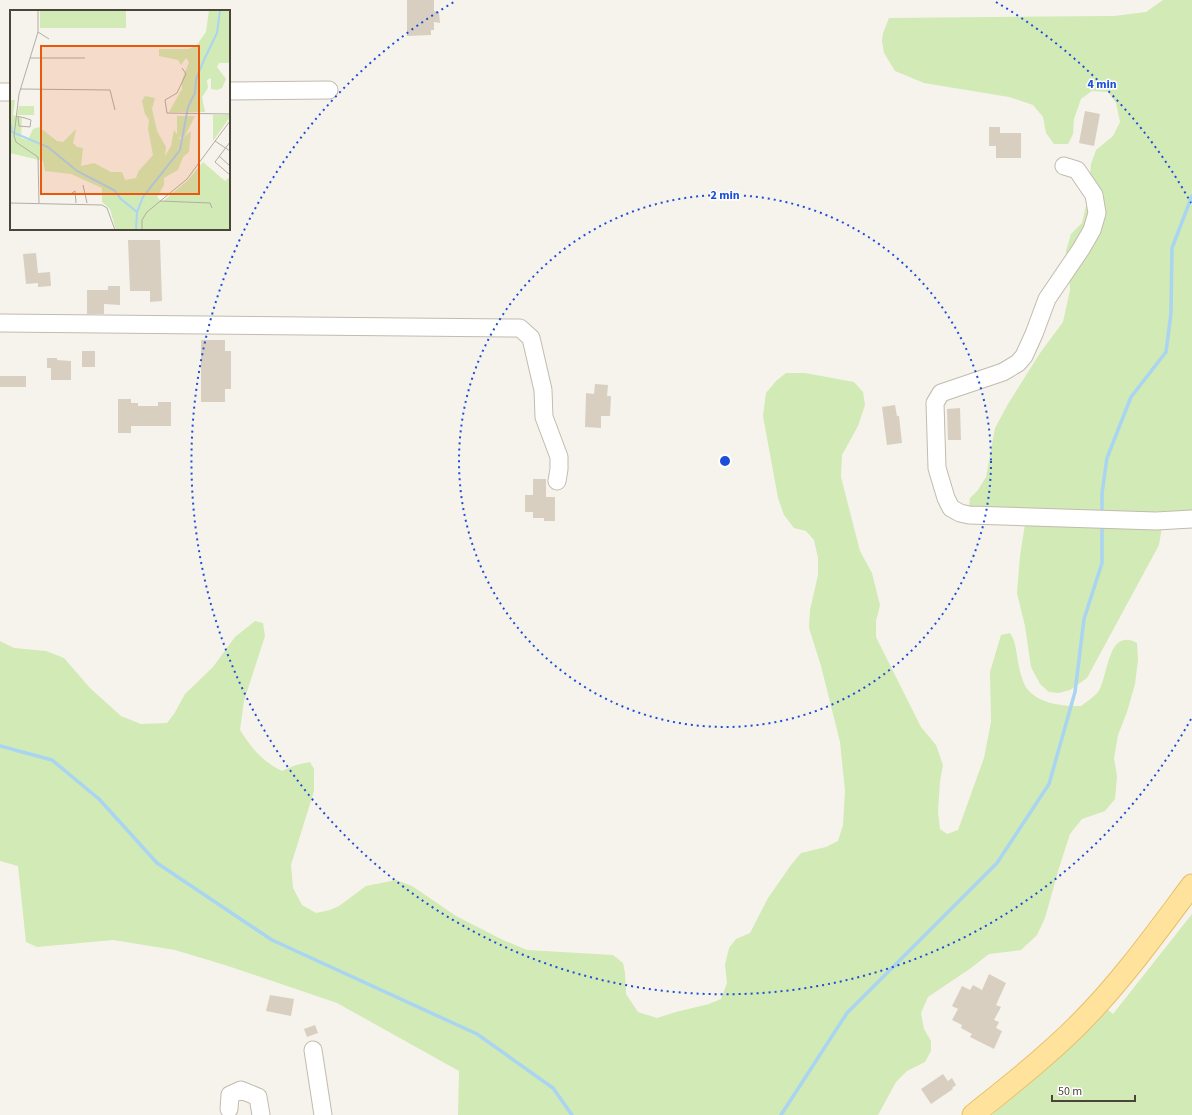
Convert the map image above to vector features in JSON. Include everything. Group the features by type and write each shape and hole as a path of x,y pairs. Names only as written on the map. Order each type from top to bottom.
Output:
{"main road":[{"path":"972,1115 1036,1063 1084,1019 1121,978 1192,885"}],"street":[{"path":"230,91 330,90"},
{"path":"1064,166 1077,170 1094,194 1097,213 1092,230 1047,299 1034,334 1024,356 1018,363 1004,372 941,393 935,403 937,468 946,498 951,508 960,513 970,515 1156,521 1192,519"},
{"path":"0,323 520,328 531,338 543,390 544,417 559,457 560,469 557,481"},
{"path":"313,1050 323,1115"},
{"path":"229,1109 230,1095 241,1090 258,1097 261,1115"}],"green space":[{"path":"1163,0 1192,0 1192,511 1145,512 985,510 969,506 970,498 978,490 986,477 995,428 1008,404 1040,353 1063,322 1070,290 1066,251 1071,234 1082,223 1088,197 1091,164 1096,150 1113,136 1120,122 1116,103 1108,92 1092,91 1081,99 1074,119 1073,134 1068,144 1054,144 1046,133 1043,117 1033,105 1009,97 924,83 895,71 884,53 882,41 883,33 889,18 1114,16 1146,12"},
{"path":"786,373 805,373 854,382 863,392 865,405 858,426 842,455 841,477 860,551 872,573 880,605 876,621 876,637 921,727 936,745 943,765 940,781 938,812 940,829 947,834 958,830 984,758 991,722 990,672 1001,635 1010,633 1014,640 1021,675 1028,690 1042,700 1068,706 1081,706 1098,692 1110,656 1114,648 1120,642 1127,640 1137,643 1138,660 1135,684 1127,712 1118,735 1114,758 1117,776 1115,799 1105,811 1082,819 1070,834 1045,918 1037,935 1021,950 989,954 928,997 921,1013 924,1029 931,1041 931,1051 925,1062 907,1071 896,1082 878,1115 458,1115 459,1071 337,1003 228,966 175,950 113,940 37,947 26,942 18,866 0,861 0,641 14,648 46,651 64,658 90,688 121,716 141,724 167,723 174,714 185,694 213,667 235,637 255,621 263,623 265,636 244,701 240,730 263,759 282,771 296,765 310,762 314,769 314,791 291,865 293,888 302,905 316,913 330,910 339,906 366,886 396,880 412,886 456,916 503,940 527,950 613,955 623,963 626,994 638,1012 657,1018 709,1004 721,999 727,983 725,965 729,948 736,939 750,933 768,898 801,853 826,847 838,841 843,825 845,791 840,742 821,666 809,628 810,610 818,575 818,558 814,540 806,531 794,528 784,515 778,498 763,416 766,393 776,381"},
{"path":"1025,524 1162,527 1159,545 1087,678 1070,690 1059,693 1049,692 1040,684 1031,667 1025,626 1017,593 1020,556"},
{"path":"1192,914 1192,1115 992,1115 1056,1061 1108,1010 1113,1014"}],"building":[{"path":"407,0 434,0 434,11 439,12 440,23 434,22 434,30 431,30 431,35 407,36"},
{"path":"1085,111 1100,114 1094,146 1079,143"},
{"path":"989,127 1000,127 1000,133 1021,133 1021,158 996,158 996,146 989,146"},
{"path":"128,240 160,240 162,301 150,302 150,291 130,291"},
{"path":"36,253 38,273 50,272 51,286 38,287 38,283 26,284 23,254"},
{"path":"108,286 120,286 120,305 104,304 104,314 87,314 87,290 108,290"},
{"path":"201,340 225,340 225,351 231,351 231,389 225,389 225,402 201,402"},
{"path":"82,351 95,351 95,367 82,367"},
{"path":"47,358 57,358 57,360 71,361 71,380 51,380 51,368 47,368"},
{"path":"0,376 26,376 26,387 0,387"},
{"path":"595,384 608,385 607,396 611,396 610,416 601,416 601,428 585,427 586,393 594,394"},
{"path":"118,399 131,399 131,403 138,403 138,406 158,406 158,402 171,402 171,426 131,426 131,433 118,433"},
{"path":"895,405 897,416 899,416 902,443 887,445 882,407"},
{"path":"960,408 961,440 948,440 947,409"},
{"path":"533,479 546,479 546,497 555,497 555,521 544,521 544,518 533,518 533,512 525,512 525,495 533,495"},
{"path":"989,974 1006,983 996,1005 1001,1007 994,1020 999,1022 996,1028 1002,1031 994,1049 970,1037 972,1034 961,1028 962,1025 952,1020 958,1009 952,1006 962,986 970,990 973,985 982,990"},
{"path":"270,995 294,999 291,1016 266,1011"},
{"path":"315,1025 318,1033 307,1037 304,1029"},
{"path":"943,1074 948,1081 952,1078 956,1085 952,1088 953,1089 931,1104 921,1089"}],"waterway":[{"path":"1102,514 1102,493 1107,458 1131,397 1166,352 1171,313 1172,248 1192,196"},
{"path":"781,1115 847,1013 997,863 1049,784 1075,692 1084,619 1102,563 1102,524"},
{"path":"0,746 52,760 99,799 157,863 272,940 477,1034 553,1088 572,1115"}]}
